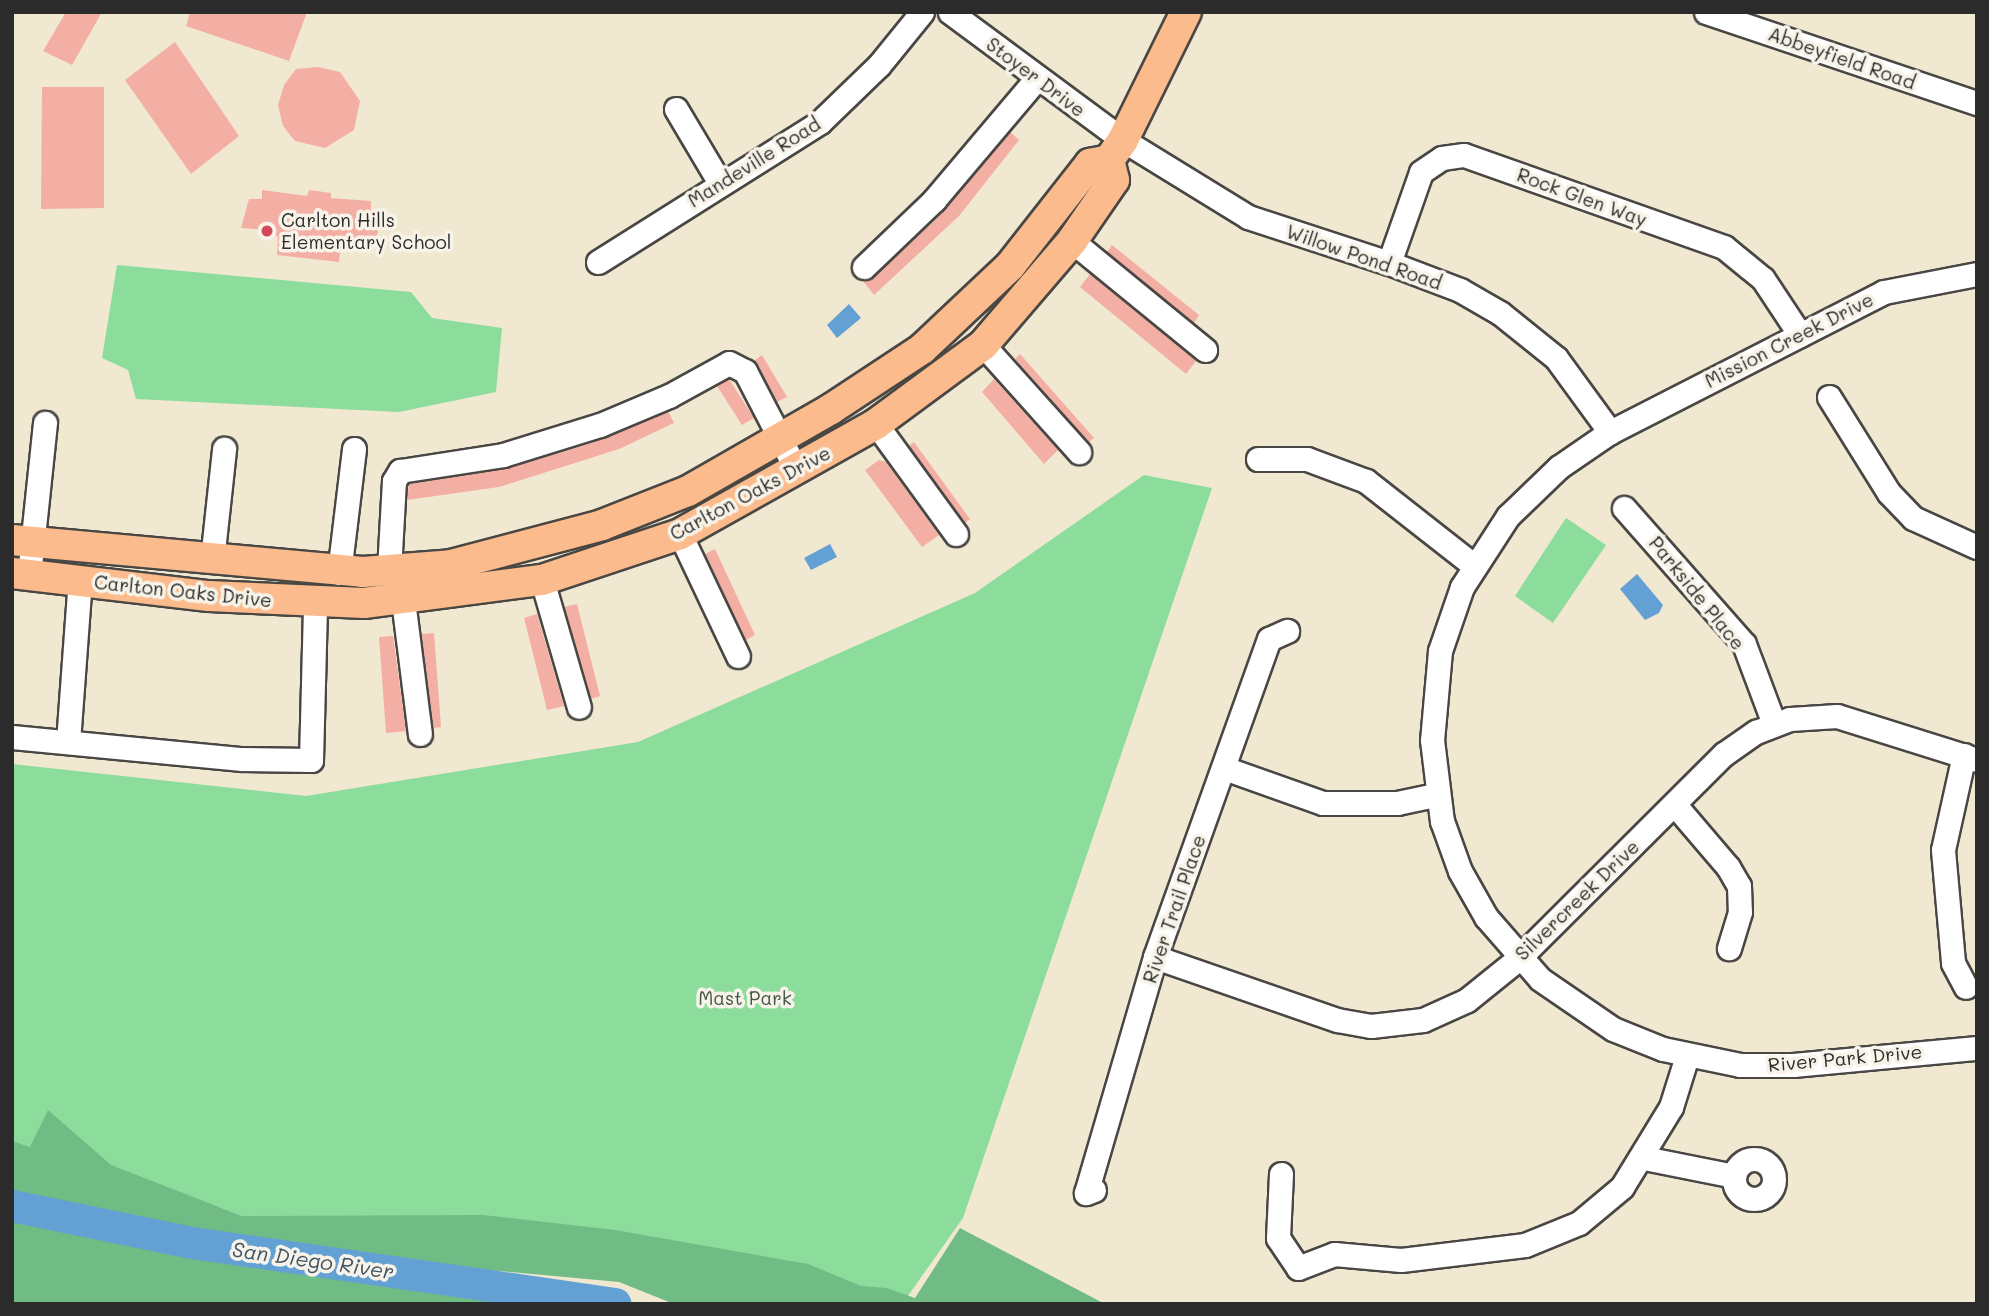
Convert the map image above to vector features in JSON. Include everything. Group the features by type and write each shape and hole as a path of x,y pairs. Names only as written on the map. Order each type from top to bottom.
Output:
{"main road":[{"path":"1116,150 1186,12"},
{"name":"Carlton Oaks Drive","path":"21,574 316,603 364,603 542,580 680,534 876,424 983,345 1072,241 1114,180 1116,150"},
{"name":"Carlton Oaks Drive","path":"23,541 364,572 451,565 602,525 688,491 781,438 922,349 1010,266 1090,164 1116,150"}],"street":[{"name":"Mandeville Road","path":"598,262 820,122 879,65 922,12"},
{"name":"Stoyer Drive","path":"950,12 1037,78 1116,150"},
{"name":"Abbeyfield Road","path":"1706,12 1977,103"},
{"path":"864,267 934,200 1037,78"},
{"path":"676,109 720,183"},
{"name":"Willow Pond Road","path":"1116,150 1248,217 1389,263 1460,290 1520,326 1572,376 1610,432"},
{"name":"Rock Glen Way","path":"1389,263 1421,172 1441,158 1464,155 1724,247 1763,279 1800,335"},
{"path":"1072,241 1205,351"},
{"name":"Mission Creek Drive","path":"1610,432 1884,292 1977,274"},
{"path":"983,345 1079,452"},
{"path":"364,572 394,481 404,469 503,455 600,425 669,396 729,363 745,371 796,469"},
{"path":"1829,397 1889,493 1913,518 1977,547"},
{"path":"21,574 23,541 45,423"},
{"path":"876,424 956,534"},
{"name":"River Park Drive","path":"1610,432 1559,467 1508,516 1473,565 1449,621 1434,684 1432,740 1436,795 1450,846 1472,894 1519,958 1587,1014 1640,1041 1687,1056 1740,1065 1793,1065 1977,1048"},
{"path":"212,559 224,449"},
{"path":"354,449 364,603"},
{"path":"1258,459 1307,459 1357,476 1403,506 1473,565"},
{"name":"Parkside Place","path":"1624,508 1744,644 1774,724"},
{"path":"680,534 737,656"},
{"path":"68,742 80,580"},
{"path":"542,580 579,707"},
{"path":"403,600 419,734"},
{"path":"12,737 242,759 311,760 316,603"},
{"name":"River Trail Place","path":"1094,1190 1086,1193 1155,957 1269,639 1287,631"},
{"name":"Silvercreek Drive","path":"1155,957 1336,1020 1371,1026 1406,1024 1438,1015 1467,1000 1519,958 1724,754 1774,724 1837,716 1970,757"},
{"path":"1966,987 1953,963 1943,850 1970,757"},
{"path":"1224,768 1323,803 1396,803 1436,795"},
{"path":"1675,805 1728,867 1739,886 1740,912 1729,948"},
{"path":"1281,1174 1278,1238 1298,1268 1335,1254 1401,1260 1544,1239 1595,1212 1622,1187 1644,1158 1671,1107 1687,1056"},
{"path":"1644,1158 1734,1176"}],"green space":[{"path":"117,265 411,292 432,318 502,328 496,392 399,412 136,399 128,370 102,358"},
{"name":"Mast Park","path":"1144,475 1212,488 963,1218 905,1300 286,1216 242,1216 219,1207 12,1181 12,764 306,796 638,742 975,593"},
{"path":"1566,518 1606,545 1553,623 1515,596"},
{"path":"48,1110 111,1165 242,1216 483,1215 615,1230 808,1264 861,1286 887,1288 915,1298 960,1228 1105,1304 674,1304 619,1282 313,1254 12,1199 12,1141 30,1147"},
{"path":"12,1219 191,1254 542,1304 12,1304"}],"water":[{"path":"849,304 861,318 837,338 827,325"},
{"path":"830,544 837,557 811,570 804,558"},
{"path":"1637,574 1663,605 1659,613 1645,620 1620,589"}],"building":[{"path":"66,12 102,12 72,65 43,51"},
{"path":"190,12 307,12 289,61 186,26"},
{"path":"175,42 239,136 191,174 125,80"},
{"path":"318,67 340,72 360,101 354,130 325,148 295,141 283,126 278,105 284,85 296,69"},
{"path":"42,87 104,87 104,208 41,209"},
{"path":"1010,132 1019,140 959,216 874,295 863,281 874,277 935,220"},
{"path":"262,190 307,196 309,190 331,193 331,198 371,201 371,211 382,212 376,241 367,241 367,246 341,244 339,262 277,255 278,237 265,230 241,228 249,199 262,199"},
{"path":"1112,245 1199,315 1194,323 1107,252"},
{"path":"1090,274 1196,361 1186,374 1080,287"},
{"path":"1020,354 1094,438 1089,442 1015,359"},
{"path":"762,355 787,397 777,402 754,361"},
{"path":"729,379 754,418 742,425 717,386"},
{"path":"994,379 1058,450 1044,464 982,392"},
{"path":"668,411 674,423 619,449 499,487 407,500 409,484 507,468 592,443"},
{"path":"914,442 970,519 965,523 909,446"},
{"path":"879,460 886,462 939,535 922,547 865,470"},
{"path":"715,549 755,635 746,640 705,554"},
{"path":"577,604 600,696 591,699 564,607"},
{"path":"537,614 564,706 547,710 524,618"},
{"path":"434,633 441,727 433,728 421,634"},
{"path":"393,636 406,731 386,733 379,637"}],"waterway":[{"name":"San Diego River","path":"12,1206 192,1243 616,1304"}],"place":[{"name":"Carlton Hills Elementary School","path":"267,231"}]}
